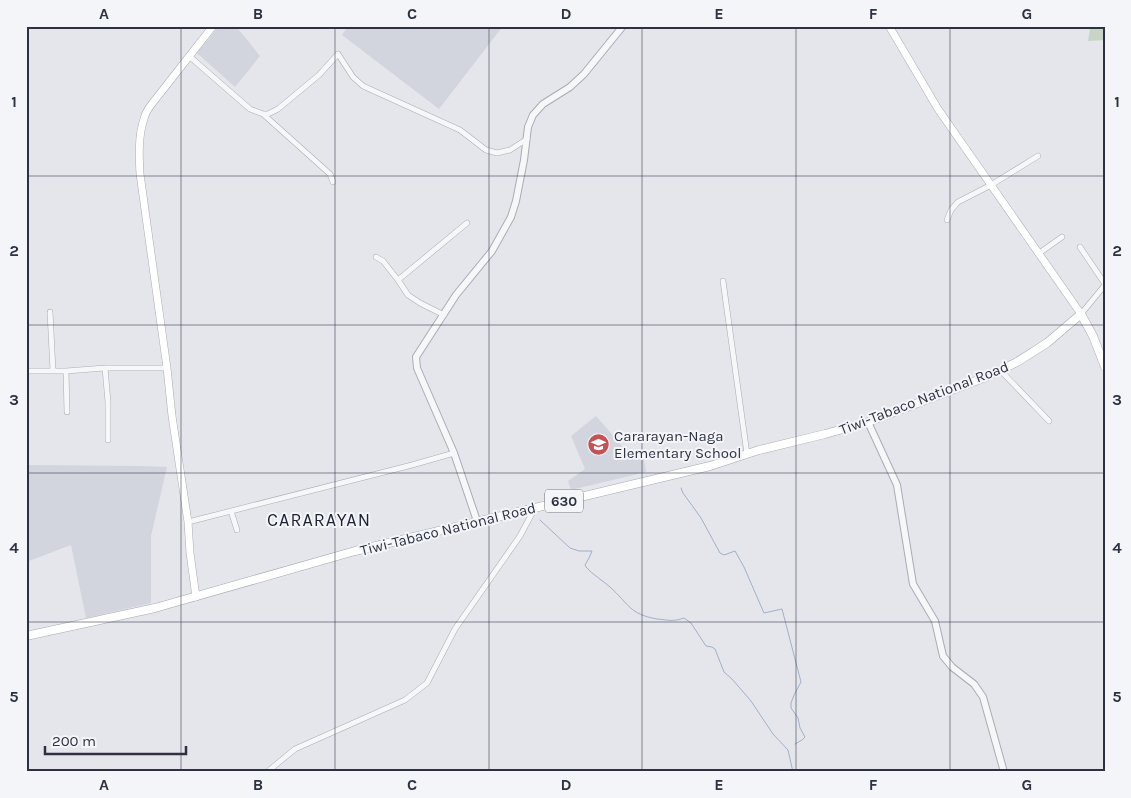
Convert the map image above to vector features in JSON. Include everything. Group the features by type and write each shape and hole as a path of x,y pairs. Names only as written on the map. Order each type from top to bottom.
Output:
{"main road":[{"path":"196,596 188,522 172,416 139,156 140,137 144,119 151,105 213,26"},
{"path":"890,26 938,109 1080,314 1093,336 1105,367"},
{"name":"Tiwi-Tabaco National Road","path":"26,636 155,608 355,551 710,466 747,454 868,422 1001,371 1047,343 1080,314"}],"street":[{"path":"478,521 454,453 417,368 416,356 456,295 492,251 511,217 516,202 528,127 533,114 543,104 584,74 623,26"},
{"path":"263,114 268,114 278,109 319,76 338,54 353,76 363,86 460,130 486,150 497,153 510,150 527,140"},
{"path":"189,56 250,109 263,114 330,174 333,182"},
{"path":"947,220 951,210 958,202 991,185 1038,156"},
{"path":"398,280 467,224"},
{"path":"1038,254 1062,237"},
{"path":"1080,247 1105,284 1080,314"},
{"path":"376,257 383,261 408,295 444,315"},
{"path":"723,281 747,454"},
{"path":"50,312 52,371"},
{"path":"105,368 108,402 108,440"},
{"path":"26,371 167,368"},
{"path":"66,371 67,412"},
{"path":"1001,371 1049,421"},
{"path":"868,422 897,485 913,584 935,621 943,656 952,667 974,684 983,697 1004,772"},
{"path":"188,522 412,466 454,453"},
{"path":"267,772 294,749 405,700 427,682 456,629 520,536 535,508"},
{"path":"231,511 237,530"}],"shaded area":[{"path":"219,26 236,26 260,56 235,87 197,53"},
{"path":"348,26 503,26 439,109 342,35"},
{"name":"Cararayan-Naga Elementary School","path":"596,416 630,455 643,454 646,472 571,490 568,481 585,469 571,436"},
{"path":"26,465 167,467 151,536 151,603 86,618 71,545 26,562"}],"green space":[{"path":"1087,26 1105,26 1105,40 1088,41 1090,30"}],"waterway":[{"path":"681,488 701,518 720,553 724,555 735,551 764,613 782,609 801,682 794,695 791,708 798,718 800,728 805,737 795,744"},
{"path":"540,520 570,548 579,551 592,551 585,565 586,567 635,611 657,619 674,620 684,618 691,623 706,646 715,649 724,672 751,701 773,734 788,750 793,772"}],"place":[{"name":"Cararayan-Naga Elementary School","path":"598,445"}],"district":[{"name":"CARARAYAN","path":"319,520"}]}
